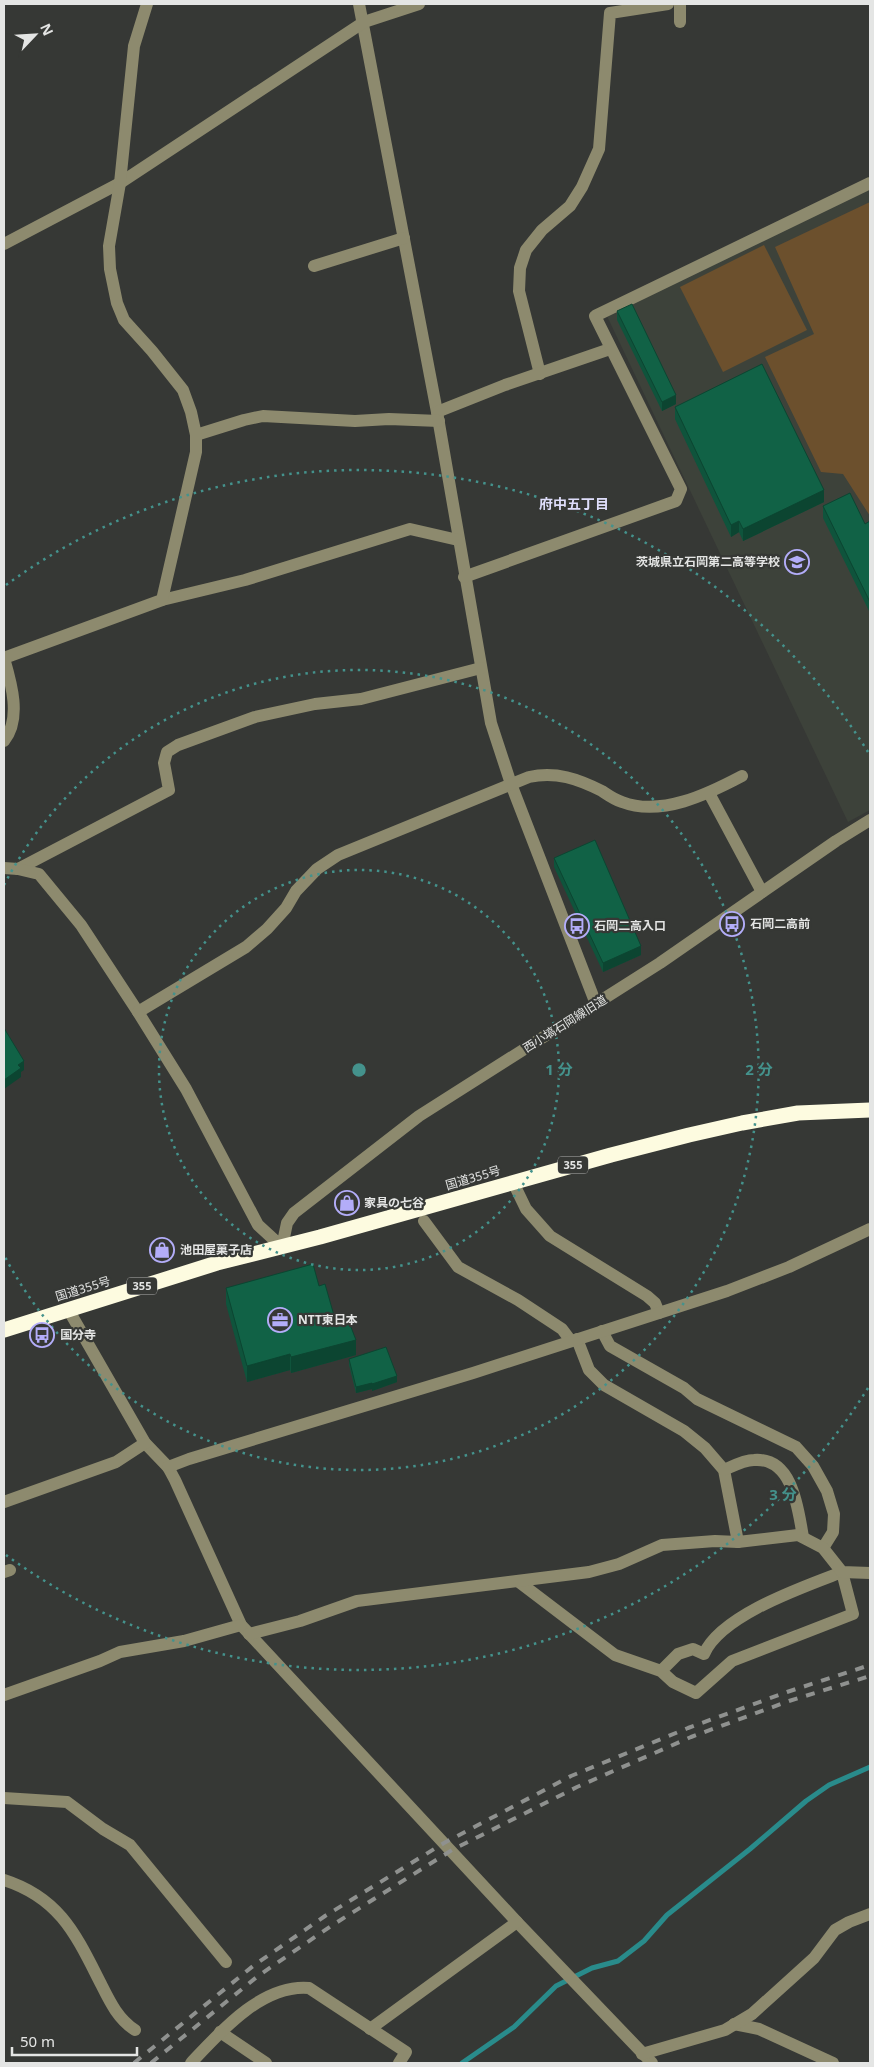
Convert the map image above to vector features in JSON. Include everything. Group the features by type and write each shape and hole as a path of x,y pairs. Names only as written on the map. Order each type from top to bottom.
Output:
{"highway":[{"name":"国道355号","path":"4,1330 180,1274 611,1155 742,1122 798,1113 870,1110"}],"street":[{"path":"147,4 134,46 120,184 109,246 110,269 116,303 124,320 152,351 182,390 191,412 196,435 196,452 162,600"},
{"path":"359,4 364,22 438,416 464,577 491,723 512,784 596,1004"},
{"path":"4,244 120,184 364,22 419,4"},
{"path":"540,374 519,291 520,268 526,250 542,230 570,206 582,187 599,149 610,13 668,4"},
{"path":"680,4 680,22"},
{"path":"464,577 676,501 681,489 595,316 870,182"},
{"path":"314,266 404,238"},
{"path":"196,435 263,416 355,421 438,416 505,385 610,349"},
{"path":"4,741 9,734 13,708 13,691 4,657 162,600 245,580 410,529 458,540"},
{"path":"18,869 168,790 164,763 167,752 178,745 256,717 314,704 361,699 480,668"},
{"path":"138,1012 246,947 267,929 286,908 296,891 317,869 338,855 512,784 540,774 554,774 571,777 622,802 641,806 667,804 708,793 742,776"},
{"path":"708,793 762,892"},
{"name":"西小塙石岡線旧道","path":"282,1247 288,1223 294,1213 419,1116 660,963 836,841 870,820"},
{"path":"4,868 39,874 81,925 186,1089 258,1225 282,1247"},
{"path":"513,1182 526,1209 550,1236 648,1296 655,1304 659,1313"},
{"path":"424,1221 458,1267 518,1300 562,1329 574,1340 589,1370 604,1384 684,1430 705,1448 724,1470 738,1542"},
{"path":"168,1468 189,1459 320,1420 659,1313 789,1267 870,1229"},
{"path":"68,1309 145,1443 168,1468 175,1480 227,1598 245,1630 517,1922 652,2063"},
{"path":"602,1332 610,1346 684,1388 697,1399 796,1447 813,1466 827,1491 834,1514 833,1532 823,1548"},
{"path":"4,1502 116,1462 145,1443"},
{"path":"724,1470 751,1460 762,1460 778,1466 796,1492 803,1537"},
{"path":"4,1695 120,1652 300,1621 357,1601 519,1582 597,1570 619,1564 662,1545 715,1541 738,1542 798,1535 823,1548 842,1572 853,1614 732,1661 696,1693 673,1682 661,1671 615,1655 519,1582"},
{"path":"661,1671 678,1654 693,1649 704,1654 709,1642 724,1629 789,1592 842,1572 870,1573"},
{"path":"4,1798 67,1802 103,1829 130,1845 226,1962"},
{"path":"4,1880 40,1897 60,1914 81,1948 108,1999 126,2024 135,2030"},
{"path":"642,2054 725,2030 752,2014 814,1958 835,1930 870,1914"},
{"path":"370,2029 517,1922"},
{"path":"190,2063 220,2032 256,2002 297,1987 309,1988 406,2052 399,2063"},
{"path":"734,2024 758,2029 833,2063"},
{"path":"220,2032 266,2063"}],"shaded area":[{"name":"茨城県立石岡第二高等学校","path":"870,189 870,810 848,822 606,314"},
{"path":"870,202 870,516 843,474 821,472 765,357 814,334 775,247"},
{"path":"764,245 807,330 723,372 680,287"}],"building":[{"path":"632,304 676,395 662,402 617,311"},
{"path":"762,364 824,490 743,529 739,521 731,525 675,407"},
{"path":"850,493 865,524 870,521 870,602 823,506"},
{"path":"595,840 641,946 603,963 554,858"},
{"path":"4,1028 24,1061 18,1065 21,1068 4,1080"},
{"name":"NTT東日本","path":"313,1264 319,1286 325,1284 337,1326 349,1322 356,1340 291,1357 290,1354 247,1366 226,1288"},
{"path":"386,1347 397,1376 356,1387 349,1359"}],"waterway":[{"path":"462,2063 514,2027 556,1986 592,1968 618,1961 644,1941 667,1915 750,1849 806,1801 829,1785 870,1767"}],"railway":[{"path":"134,2063 253,1966 325,1916 444,1843 571,1776 688,1728 787,1692 870,1665"},
{"path":"151,2063 258,1976 331,1926 452,1850 577,1787 691,1737 789,1701 870,1676"}],"place":[{"name":"茨城県立石岡第二高等学校","path":"797,562"},
{"name":"石岡二高前","path":"732,924"},
{"name":"石岡二高入口","path":"577,926"},
{"name":"家具の七谷","path":"347,1203"},
{"name":"池田屋菓子店","path":"162,1250"},
{"name":"NTT東日本","path":"280,1320"},
{"name":"国分寺","path":"42,1335"}],"district":[{"name":"府中五丁目","path":"574,504"}]}
